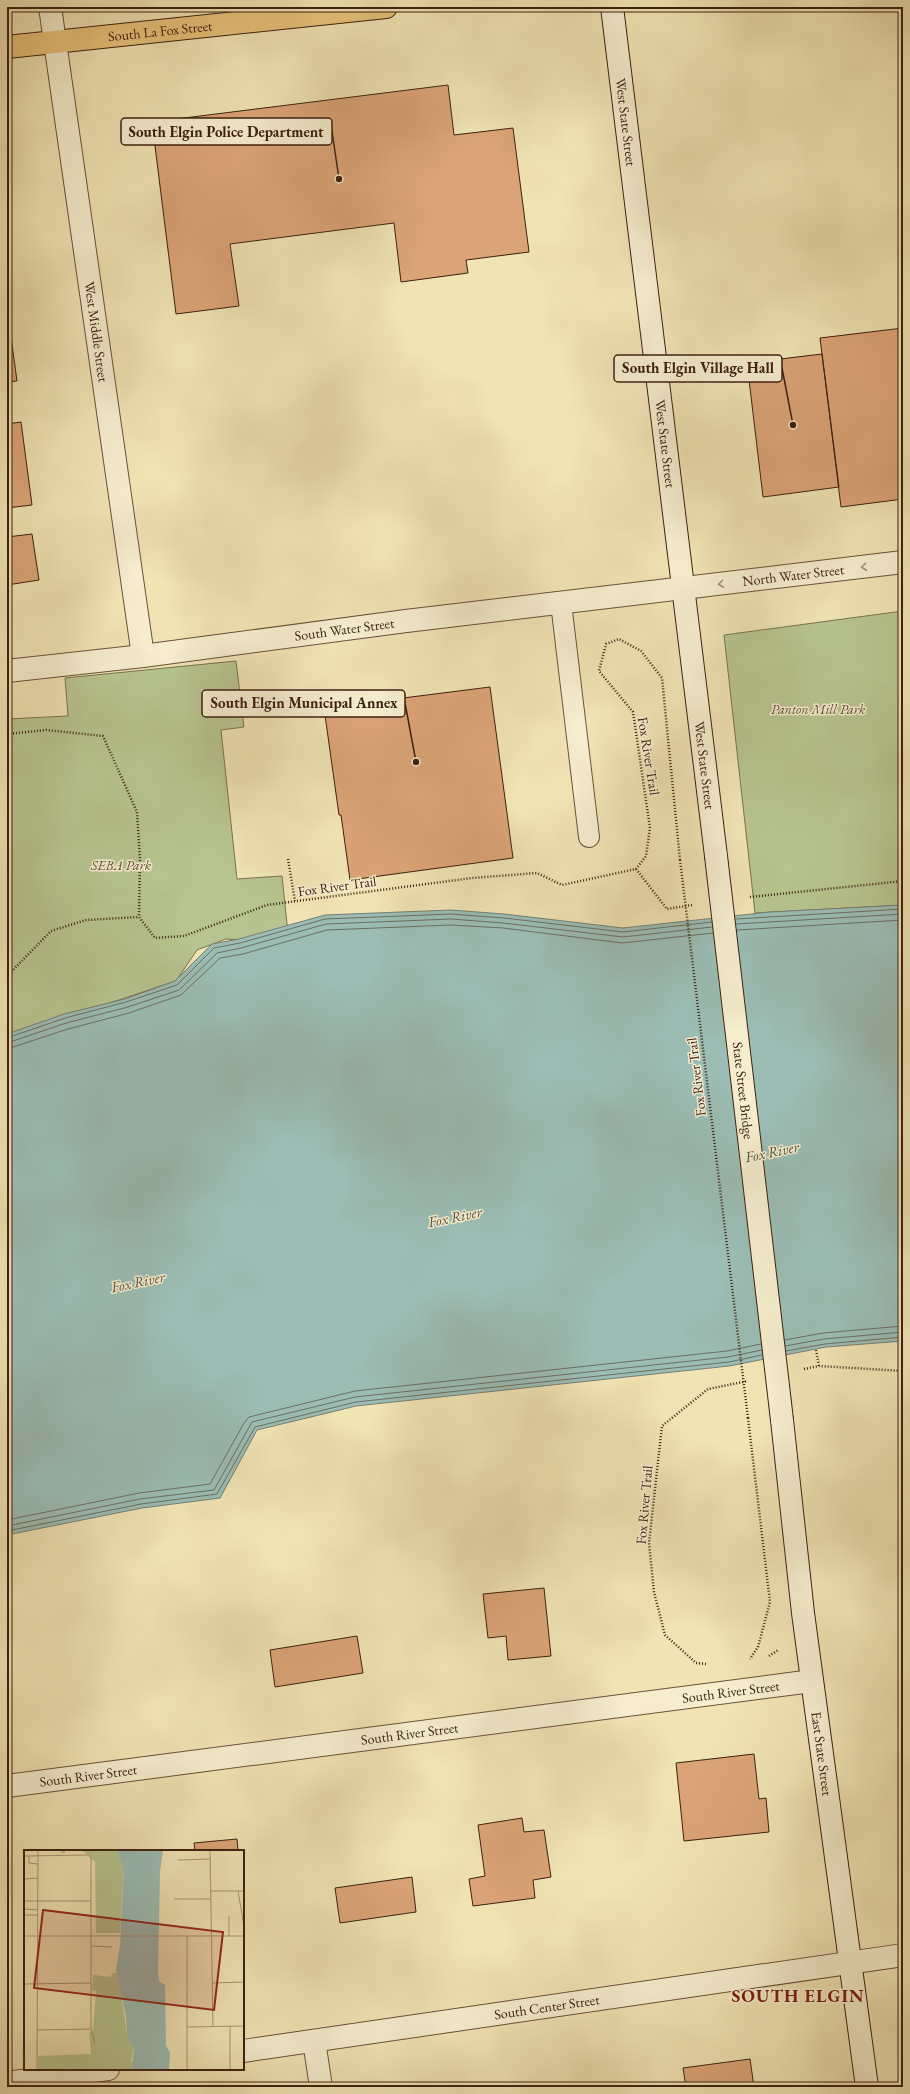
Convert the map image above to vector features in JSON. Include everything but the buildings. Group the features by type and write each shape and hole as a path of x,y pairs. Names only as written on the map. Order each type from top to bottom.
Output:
{"main road":[{"name":"South La Fox Street","path":"7,47 386,7"}],"street":[{"name":"West Middle Street","path":"50,7 144,656"},
{"name":"West State Street","path":"612,7 716,856"},
{"name":"North Water Street","path":"683,589 903,562"},
{"name":"South Water Street","path":"7,671 144,656 406,621 683,589"},
{"name":"State Street Bridge","path":"716,856 782,1420"},
{"name":"East State Street","path":"782,1420 803,1613 867,2087"},
{"name":"South River Street","path":"7,1786 812,1681"},
{"name":"South Center Street","path":"244,2051 851,1961 903,1955"},
{"path":"314,2041 321,2087"},
{"path":"7,2083 101,2070"}],"lane":[{"path":"561,603 589,837"}],"path":[{"name":"Fox River Trail","path":"139,917 155,938 184,936 267,905 472,878 537,873 562,885 636,869 646,856 650,828 633,712 599,671 606,644 619,639 640,651 662,678 680,860 770,1602 758,1647 748,1663 754,1662"},
{"path":"7,734 46,730 103,736 137,812 140,859 139,917 86,920 51,931 7,976"},
{"path":"288,859 295,902"},
{"path":"636,869 666,909 696,905"},
{"path":"747,897 903,882"},
{"path":"816,1350 819,1366"},
{"path":"797,1371 819,1366 903,1371"},
{"name":"Fox River Trail","path":"710,1664 696,1663 665,1635 654,1592 649,1543 662,1426 708,1388 753,1380"},
{"path":"767,1657 779,1649 803,1613"}],"green space":[{"name":"Panton Mill Park","path":"903,611 903,905 755,913 724,635"},
{"name":"SEBA Park","path":"236,661 244,727 221,730 237,879 282,876 289,943 226,939 197,950 176,981 7,1037 7,719 68,716 65,678"}],"water":[{"name":"Fox River","path":"903,905 903,1341 826,1347 729,1366 356,1406 257,1430 220,1498 142,1508 7,1535 7,1034 64,1014 125,999 175,981 212,944 239,939 325,915 451,910 504,914 623,928 770,912"}],"place":[{"name":"South Elgin Police Department","path":"339,179"},
{"name":"South Elgin Village Hall","path":"793,425"},
{"name":"South Elgin Municipal Annex","path":"416,762"}],"district":[{"name":"SOUTH ELGIN","path":"798,1996"}]}
